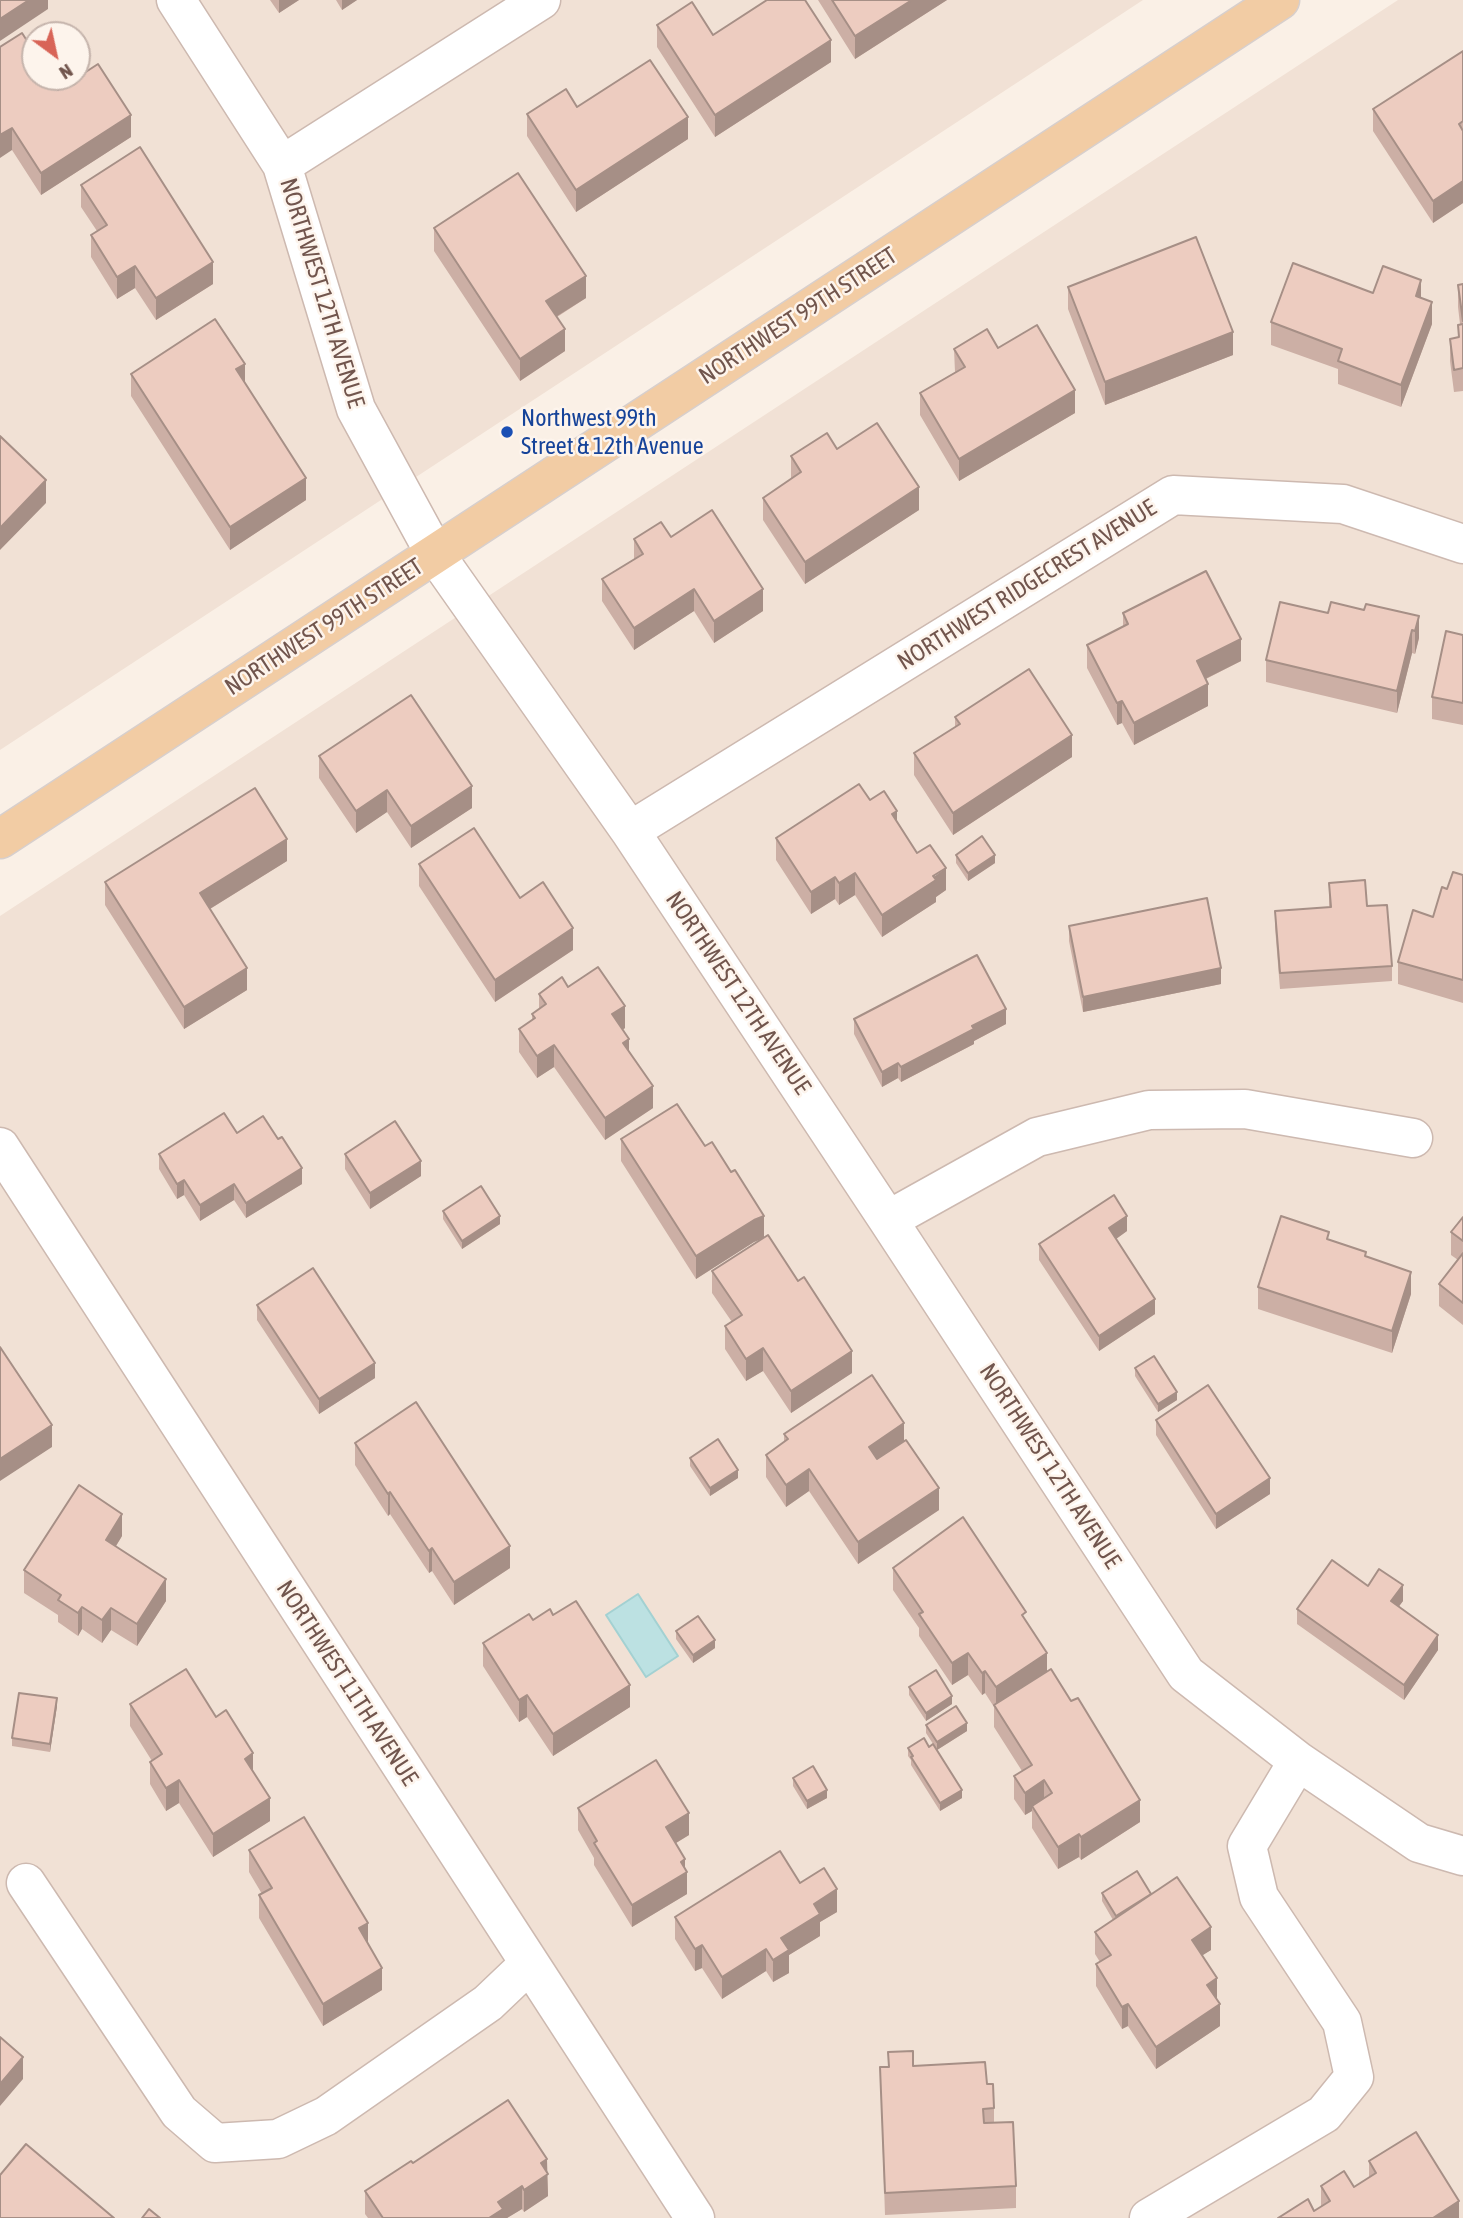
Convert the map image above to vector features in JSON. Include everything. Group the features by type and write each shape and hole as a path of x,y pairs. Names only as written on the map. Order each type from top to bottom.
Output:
{"main road":[{"name":"NORTHWEST 99TH STREET","path":"0,839 1280,0"}],"street":[{"name":"NORTHWEST 12TH AVENUE","path":"176,0 282,165 356,409 435,554 630,831 1186,1674 1298,1761 1419,1843 1463,1856"},
{"path":"282,165 541,0"},
{"name":"NORTHWEST RIDGECREST AVENUE","path":"630,831 1173,495 1343,504 1463,544"},
{"path":"888,1220 1037,1137 1149,1110 1245,1108 1413,1138"},
{"name":"NORTHWEST 11TH AVENUE","path":"0,1147 695,2218"},
{"path":"1149,2218 1324,2114 1354,2077 1342,2022 1259,1897 1247,1846 1298,1761"},
{"path":"26,1883 179,2112 215,2143 278,2139 326,2116 488,2003 529,1964"}],"shaded area":[{"path":"0,0 1143,0 0,750"},
{"path":"1398,0 1463,0 1463,2218 0,2218 0,916"}],"water":[{"path":"638,1594 678,1656 646,1677 606,1615"}],"building":[{"path":"0,0 29,0 0,19"},
{"path":"767,0 805,0 831,40 715,115 657,25 692,2 713,35"},
{"path":"832,0 912,0 855,36"},
{"path":"21,34 21,91 91,91 91,69 98,64 131,115 41,173 12,128 0,135 0,47"},
{"path":"1463,51 1463,121 1459,124 1463,131 1463,181 1433,201 1373,109"},
{"path":"650,60 688,117 576,190 527,114 566,89 577,107"},
{"path":"140,147 213,262 156,298 135,266 117,277 91,235 107,225 81,185"},
{"path":"518,173 586,276 546,301 565,329 520,359 434,228"},
{"path":"1196,237 1233,332 1105,382 1068,287"},
{"path":"1293,263 1373,293 1383,266 1421,280 1416,296 1432,302 1401,385 1338,361 1342,349 1271,322"},
{"path":"1463,284 1463,321 1458,285"},
{"path":"215,319 245,364 236,369 306,478 230,527 131,374"},
{"path":"1463,324 1463,368 1454,370 1450,339 1459,337 1458,325"},
{"path":"1037,325 1075,390 959,459 920,393 965,367 954,349 987,329 998,348"},
{"path":"877,423 919,487 805,562 763,498 801,472 791,456 827,433 837,449"},
{"path":"0,436 46,480 0,528"},
{"path":"712,510 763,589 714,621 694,589 634,628 602,579 643,554 634,539 661,522 671,537"},
{"path":"1206,571 1241,639 1197,661 1208,684 1134,723 1122,701 1117,703 1087,645 1128,624 1123,613"},
{"path":"1280,602 1328,613 1331,602 1364,610 1366,604 1419,616 1415,631 1412,630 1397,691 1266,660"},
{"path":"1446,631 1463,635 1463,703 1432,697"},
{"path":"1029,669 1072,735 953,813 914,753 960,724 955,717"},
{"path":"411,695 472,786 411,826 387,790 356,811 319,756"},
{"path":"859,784 870,800 884,791 897,811 892,814 917,853 930,845 946,868 933,876 936,880 882,915 855,873 839,883 835,877 811,892 776,838"},
{"path":"255,788 287,839 200,893 247,968 184,1007 105,882"},
{"path":"474,828 520,898 543,882 573,928 495,980 419,864"},
{"path":"982,836 995,855 968,873 956,855"},
{"path":"1453,872 1463,875 1463,980 1398,962 1413,910 1433,917 1442,887 1447,889"},
{"path":"1365,880 1367,906 1387,905 1392,966 1280,973 1275,911 1331,907 1329,883"},
{"path":"1207,898 1221,968 1083,997 1069,926"},
{"path":"977,955 1006,1009 901,1067 898,1063 882,1072 854,1019"},
{"path":"598,967 625,1006 612,1014 629,1039 623,1043 653,1086 605,1118 554,1045 537,1056 519,1029 535,1018 532,1014 546,1004 539,994 562,977 568,987"},
{"path":"677,1104 705,1146 712,1142 731,1172 735,1170 764,1216 696,1256 621,1139"},
{"path":"224,1113 237,1133 263,1116 278,1139 282,1137 302,1168 246,1203 234,1184 200,1205 184,1180 177,1184 159,1154"},
{"path":"395,1121 421,1161 370,1193 345,1154"},
{"path":"481,1186 500,1216 462,1241 443,1211"},
{"path":"1114,1195 1127,1216 1109,1228 1155,1299 1099,1336 1039,1244"},
{"path":"1281,1216 1329,1232 1327,1239 1366,1252 1365,1256 1411,1272 1392,1331 1258,1287"},
{"path":"1463,1217 1463,1241 1451,1232"},
{"path":"768,1235 798,1281 804,1277 852,1351 791,1391 763,1348 746,1359 725,1326 742,1315 712,1271"},
{"path":"1463,1253 1463,1303 1439,1284"},
{"path":"313,1268 375,1363 319,1399 257,1305"},
{"path":"0,1347 52,1425 0,1459"},
{"path":"1154,1356 1177,1392 1158,1404 1135,1368"},
{"path":"872,1375 904,1423 869,1447 877,1459 906,1440 939,1488 858,1542 809,1469 786,1485 766,1455 788,1439 784,1434"},
{"path":"1208,1385 1270,1478 1216,1514 1156,1420"},
{"path":"416,1402 510,1546 454,1582 432,1548 429,1551 390,1492 388,1494 355,1443"},
{"path":"718,1439 738,1470 710,1488 690,1458"},
{"path":"79,1485 122,1514 106,1540 166,1579 137,1624 111,1608 102,1620 82,1607 78,1613 58,1600 61,1595 24,1570"},
{"path":"963,1517 1026,1612 1022,1615 1047,1653 996,1687 968,1653 952,1663 919,1614 923,1612 893,1568"},
{"path":"1332,1560 1368,1586 1379,1569 1403,1585 1391,1601 1438,1635 1404,1685 1297,1609"},
{"path":"576,1601 630,1685 553,1734 527,1695 519,1700 483,1643 529,1614 533,1620 550,1609 553,1615"},
{"path":"698,1616 715,1640 693,1655 676,1631"},
{"path":"186,1669 216,1717 226,1710 253,1753 245,1759 270,1798 213,1834 179,1780 166,1788 150,1762 162,1754 130,1704"},
{"path":"1051,1669 1071,1701 1078,1698 1140,1800 1081,1837 1079,1834 1058,1847 1032,1806 1052,1793 1044,1780 1025,1793 1014,1776 1032,1765 994,1705"},
{"path":"936,1670 952,1696 926,1713 909,1687"},
{"path":"19,1693 57,1698 50,1744 12,1738"},
{"path":"956,1706 967,1723 937,1742 926,1725"},
{"path":"924,1738 929,1747 933,1744 962,1790 940,1803 908,1748"},
{"path":"656,1760 689,1813 666,1827 685,1859 681,1862 687,1872 632,1905 594,1843 597,1841 578,1808"},
{"path":"813,1766 827,1790 807,1801 793,1778"},
{"path":"304,1817 368,1923 359,1928 382,1968 323,2004 259,1895 272,1888 249,1850"},
{"path":"780,1851 800,1883 824,1868 837,1889 814,1904 820,1914 781,1938 789,1950 773,1960 766,1949 722,1977 702,1945 695,1949 675,1917"},
{"path":"1137,1871 1151,1894 1116,1916 1102,1893"},
{"path":"1177,1877 1211,1927 1192,1940 1217,1978 1207,1985 1220,2004 1156,2047 1128,2004 1122,2007 1096,1964 1111,1955 1095,1932"},
{"path":"0,2037 23,2057 0,2084"},
{"path":"913,2051 913,2066 985,2062 987,2084 993,2084 994,2108 983,2109 984,2123 1013,2122 1016,2186 885,2193 880,2067 889,2067 888,2052"},
{"path":"508,2100 547,2159 541,2163 548,2174 524,2190 522,2186 498,2202 503,2209 489,2218 383,2218 365,2191 411,2161 413,2163"},
{"path":"1416,2132 1459,2201 1433,2218 1278,2218 1308,2199 1314,2211 1330,2201 1321,2186 1344,2171 1354,2187 1376,2173 1369,2161"},
{"path":"26,2144 114,2218 0,2218 0,2175"},
{"path":"149,2209 160,2218 142,2218"}],"place":[{"name":"Northwest 99th Street & 12th Avenue","path":"507,432"}]}
